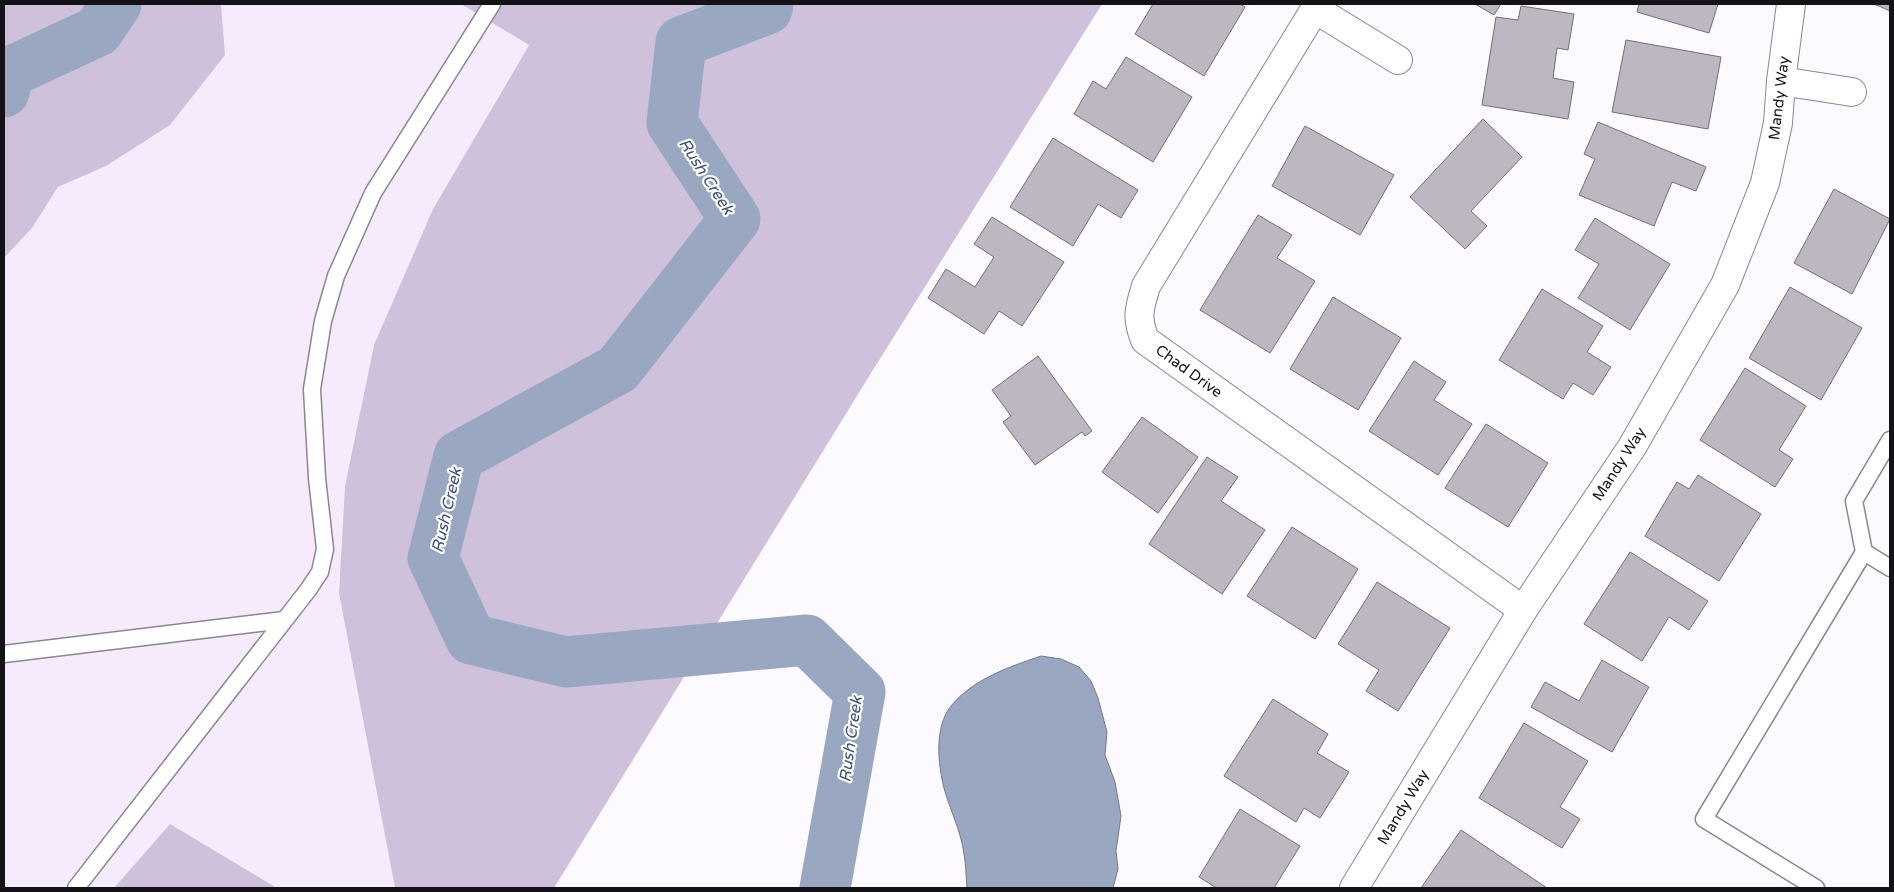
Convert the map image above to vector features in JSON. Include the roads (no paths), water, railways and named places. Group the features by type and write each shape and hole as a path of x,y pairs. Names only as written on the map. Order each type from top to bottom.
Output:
{"street":[{"name":"Mandy Way","path":"1354,888 1523,610 1632,446 1725,285 1765,183 1778,123 1781,81 1791,4"},
{"path":"1317,6 1398,60"},
{"name":"Chad Drive","path":"1317,6 1146,286 1140,305 1139,324 1145,340 1523,610"},
{"path":"1781,81 1852,92"}],"lane":[{"path":"76,888 308,590 320,572 325,549 317,478 312,389 323,321 336,276 373,193 492,4"},
{"path":"1816,888 1704,819 1864,552 1854,501 1890,440"},
{"path":"1864,552 1890,568"},
{"path":"4,654 284,620"}],"water":[{"path":"1041,656 1061,659 1079,667 1091,681 1098,698 1107,732 1105,755 1115,782 1121,816 1116,851 1118,869 1113,888 967,888 963,845 944,788 940,768 939,746 942,724 951,706 970,688 992,675"}],"waterway":[{"name":"Rush Creek","path":"4,92 8,73 98,31 116,4"},
{"name":"Rush Creek","path":"768,4 767,9 681,42 672,123 735,219 618,369 459,456 433,558 471,639 566,662 807,640 860,692 825,888"}]}
